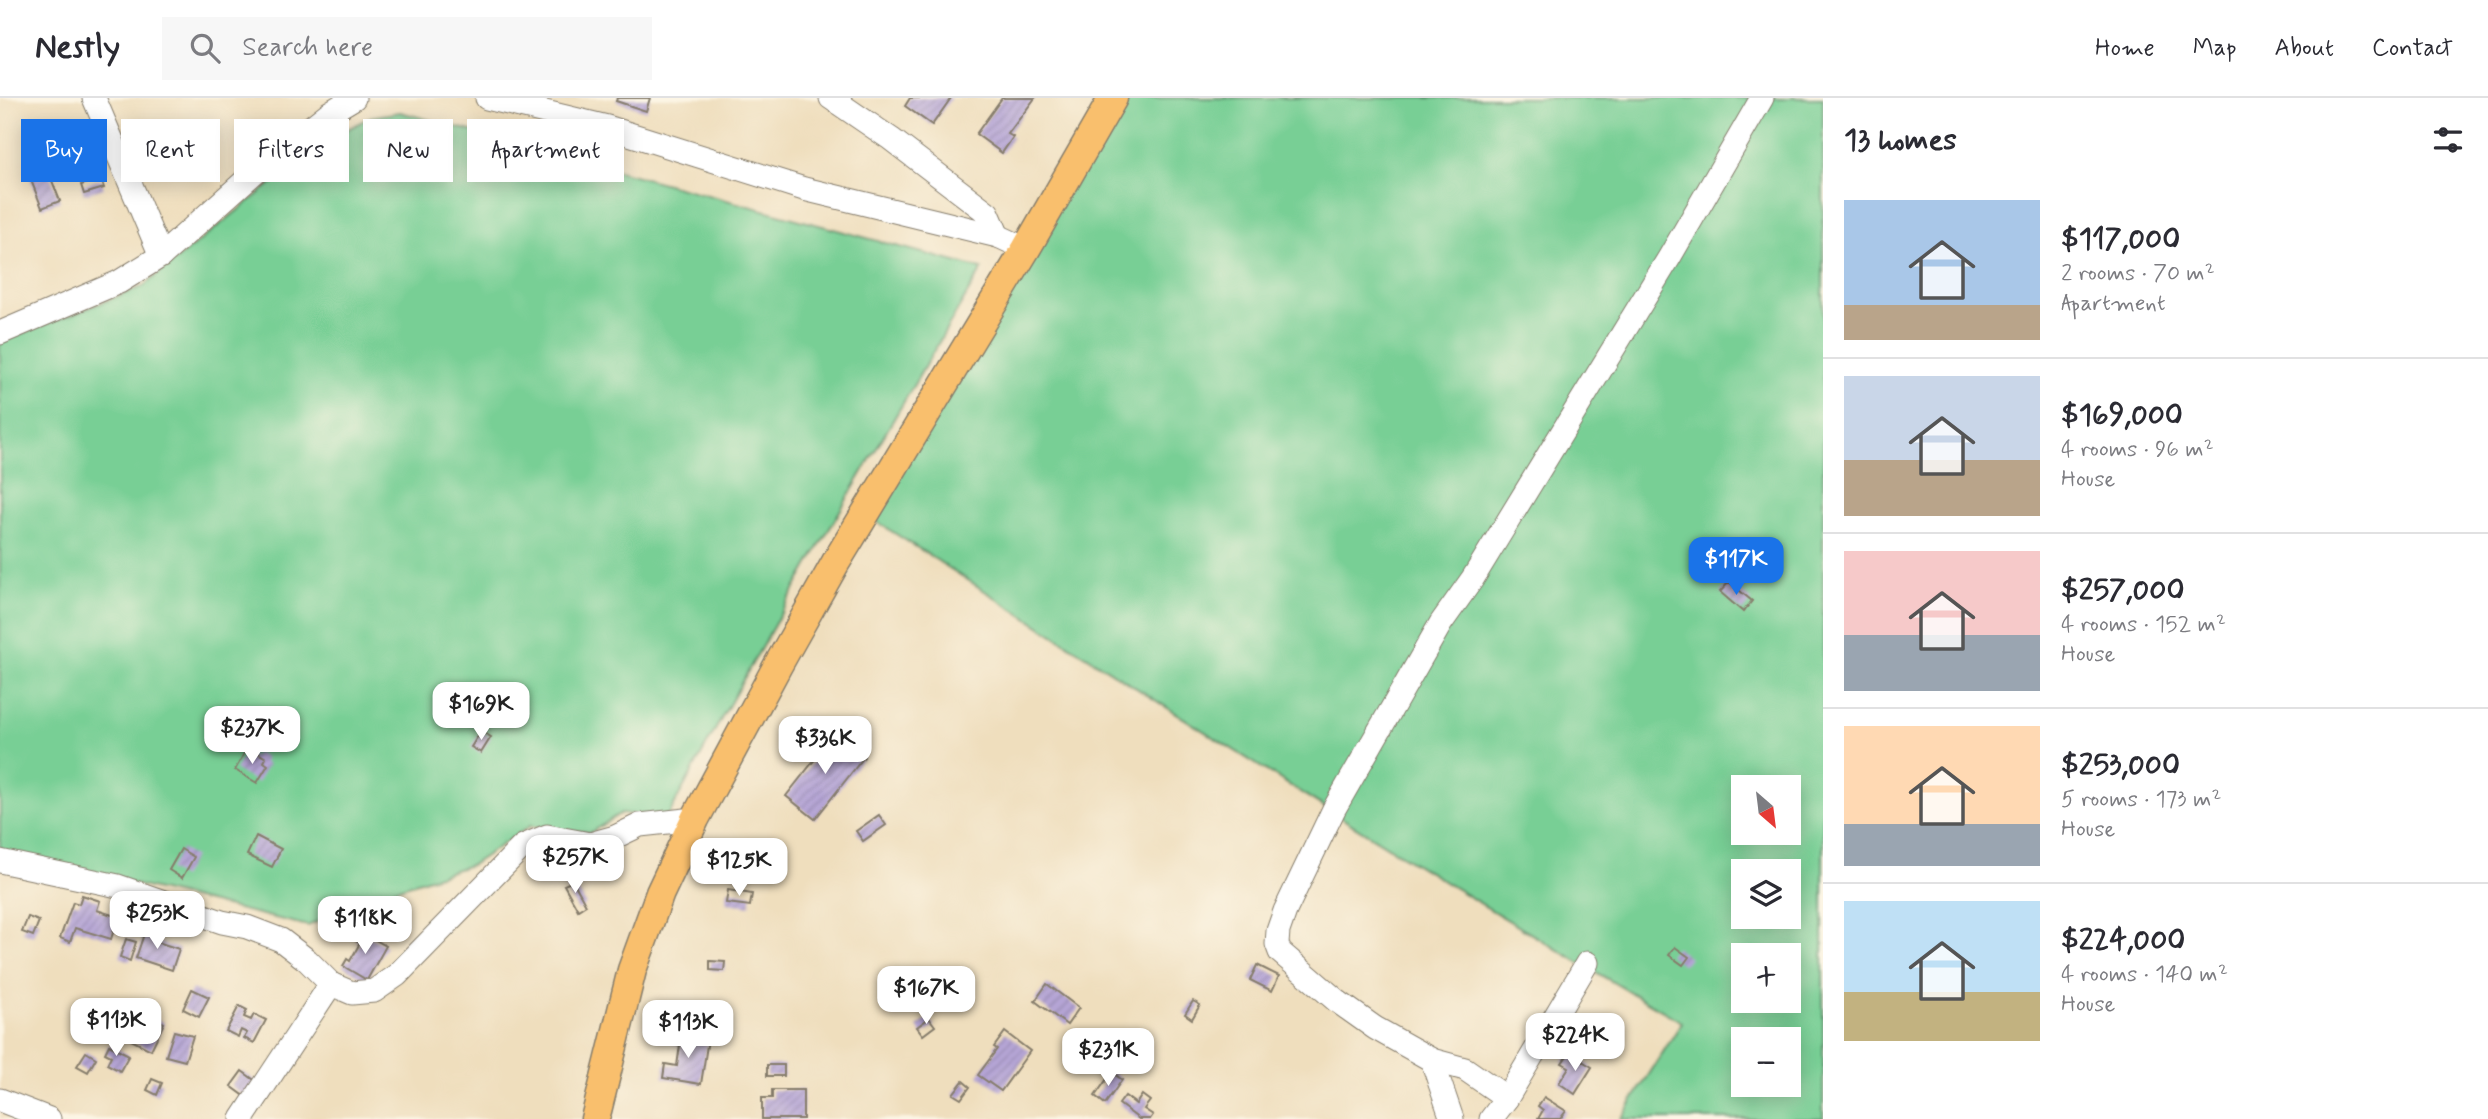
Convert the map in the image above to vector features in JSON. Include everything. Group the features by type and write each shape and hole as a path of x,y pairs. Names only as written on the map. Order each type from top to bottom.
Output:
{"main road":[{"path":"597,1118 632,970 660,893 695,819 836,562 1026,249 1113,98"}],"street":[{"path":"94,98 161,256"},
{"path":"0,333 119,282 161,256 256,171 329,113 354,98"},
{"path":"487,98 607,127 804,189 998,236 1026,249"},
{"path":"831,98 891,139 988,213 998,236"},
{"path":"1507,1098 1465,1069 1432,1059 1376,1028 1290,963 1277,944 1285,911 1334,809 1434,634 1473,578 1654,282 1762,98"},
{"path":"0,861 118,886 222,922 247,927 281,940 307,960 331,984 352,993 374,991 397,975 523,846 547,836 590,844 615,837 640,825 695,819"},
{"path":"1491,1119 1507,1098 1587,963"},
{"path":"242,1119 331,984"},
{"path":"1432,1059 1452,1119"},
{"path":"0,1100 49,1119"}],"green space":[{"path":"1115,98 1823,98 1823,1119 1621,1119 1682,1022 1373,838 866,515"},
{"path":"400,112 426,119 366,119"},
{"path":"363,121 363,182 453,182 453,126 467,130 467,182 624,182 624,172 982,269 782,611 667,818 621,813 590,833 530,826 473,864 374,896 308,926 0,855 0,342 142,287 273,182 349,182 349,128"}],"building":[{"path":"617,98 650,98 646,111 616,101"},
{"path":"910,98 951,98 932,125 905,106"},
{"path":"1002,98 1035,98 1008,134 1013,137 1002,153 976,134"},
{"path":"32,182 52,182 60,201 42,208"},
{"path":"102,182 104,188 84,194 81,185"},
{"path":"1729,582 1752,601 1743,612 1720,592"},
{"path":"481,731 491,737 481,753 471,747"},
{"path":"835,734 864,757 815,819 786,796"},
{"path":"245,752 254,756 256,752 266,758 264,762 268,765 257,783 235,770"},
{"path":"879,815 886,825 863,841 856,831"},
{"path":"256,836 281,849 272,867 247,855"},
{"path":"181,849 194,857 182,878 169,870"},
{"path":"573,881 586,905 578,910 564,885"},
{"path":"728,890 752,894 750,906 726,903"},
{"path":"82,895 100,901 97,910 118,917 111,939 75,928 70,942 60,938 73,902 79,904"},
{"path":"28,917 39,921 33,936 22,932"},
{"path":"146,928 157,931 154,941 179,949 172,970 136,958"},
{"path":"361,932 386,946 367,980 343,966 347,959 350,961 360,943 356,941"},
{"path":"126,939 136,942 130,961 120,957"},
{"path":"1675,947 1689,957 1683,965 1669,955"},
{"path":"710,961 725,962 724,971 710,970"},
{"path":"1257,965 1279,976 1272,991 1250,980"},
{"path":"1047,984 1079,1008 1067,1025 1035,1001"},
{"path":"192,989 209,997 199,1017 183,1009"},
{"path":"1193,1001 1200,1005 1192,1019 1185,1014"},
{"path":"239,1006 247,1010 244,1017 251,1020 254,1014 266,1020 254,1043 244,1038 247,1033 241,1030 238,1037 226,1031"},
{"path":"135,1008 164,1023 151,1050 121,1035"},
{"path":"929,1018 935,1026 923,1035 917,1027"},
{"path":"174,1031 193,1036 185,1061 166,1056"},
{"path":"1005,1032 1030,1051 1001,1091 978,1075 997,1049 994,1047"},
{"path":"674,1033 708,1039 701,1084 663,1078 665,1064 677,1066 680,1045 673,1044"},
{"path":"109,1045 129,1055 120,1071 107,1064 111,1056 105,1053"},
{"path":"86,1052 96,1058 88,1072 77,1066"},
{"path":"1569,1053 1592,1067 1575,1094 1559,1083 1569,1067 1562,1063"},
{"path":"767,1065 784,1065 784,1076 767,1076"},
{"path":"242,1071 257,1082 246,1097 231,1086"},
{"path":"1112,1072 1122,1080 1105,1104 1095,1096"},
{"path":"152,1079 162,1083 157,1095 147,1090"},
{"path":"963,1081 970,1087 961,1099 953,1094"},
{"path":"772,1090 803,1090 803,1119 762,1119 762,1098 772,1098"},
{"path":"1142,1095 1150,1101 1144,1109 1153,1115 1150,1119 1139,1119 1119,1104 1125,1096 1136,1104"},
{"path":"1544,1097 1566,1111 1560,1119 1538,1119 1543,1110 1538,1106"}]}
